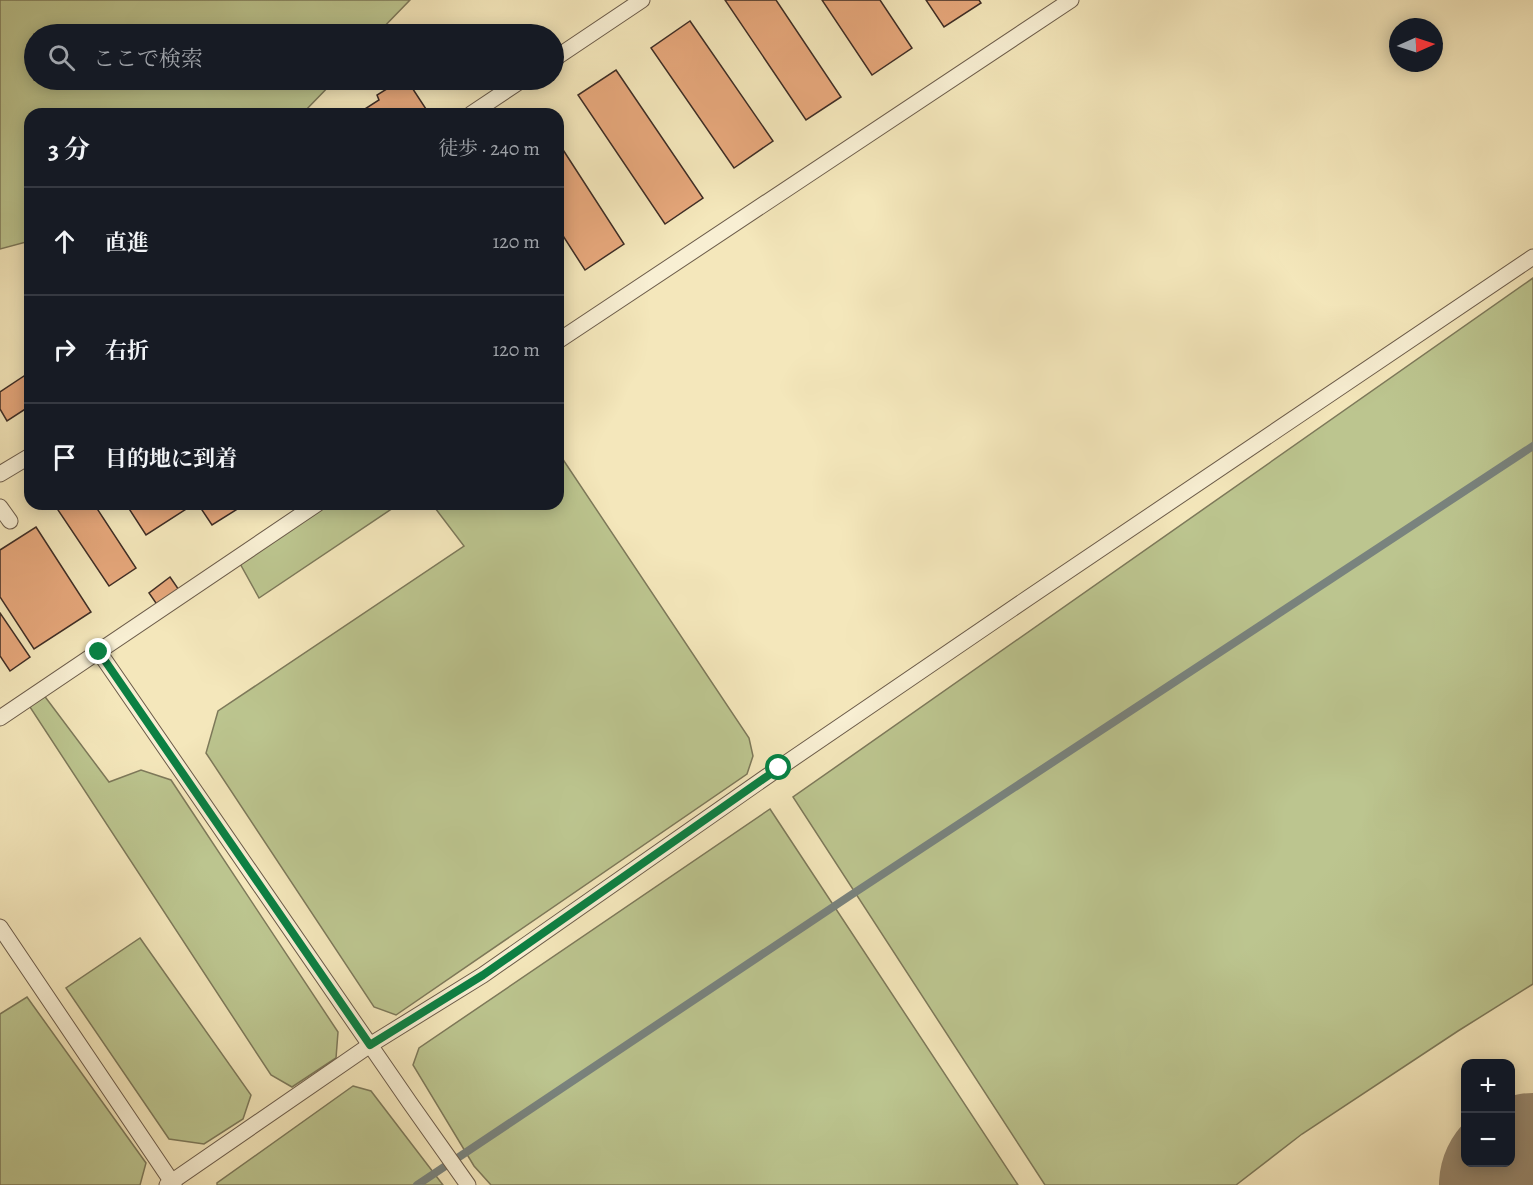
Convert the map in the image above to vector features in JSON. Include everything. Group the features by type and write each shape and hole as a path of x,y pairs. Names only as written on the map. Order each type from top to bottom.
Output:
{"lane":[{"path":"564,52 642,0"},
{"path":"564,337 1071,0"},
{"path":"480,108 507,90"},
{"path":"0,927 171,1184 370,1045 483,975 817,742 1533,257"},
{"path":"0,474 24,460"},
{"path":"0,507 10,521"},
{"path":"1,716 307,510"},
{"path":"99,652 468,1185"}],"green space":[{"path":"0,0 410,0 387,24 24,24 24,90 325,90 308,108 24,108 24,243 0,249"},
{"path":"1533,278 1533,984 1302,1134 1236,1185 1045,1185 793,797"},
{"path":"564,461 749,738 753,756 747,774 396,1015 374,1007 206,753 218,711 464,546 437,510 564,510"},
{"path":"316,510 390,510 259,598 238,560"},
{"path":"40,690 109,782 141,770 171,780 338,1032 336,1058 292,1087 271,1075 26,701"},
{"path":"770,809 1018,1185 491,1185 474,1166 413,1065 419,1048"},
{"path":"140,938 251,1095 243,1119 204,1144 169,1139 66,988"},
{"path":"27,997 146,1163 140,1185 0,1185 0,1014"},
{"path":"353,1086 371,1091 443,1185 217,1185 217,1183"}],"building":[{"path":"725,0 776,0 841,97 806,120"},
{"path":"822,0 880,0 912,48 872,75"},
{"path":"926,0 979,0 981,3 944,27"},
{"path":"690,21 773,141 734,168 651,48"},
{"path":"616,70 703,198 665,224 578,95"},
{"path":"385,90 414,90 425,108 366,108 379,100 377,95"},
{"path":"564,151 624,244 585,270 564,237"},
{"path":"24,376 24,410 7,421 0,409 0,392"},
{"path":"58,510 98,510 136,568 109,586"},
{"path":"130,510 185,510 146,535"},
{"path":"202,510 236,510 212,525"},
{"path":"36,527 91,612 34,649 0,597 0,550"},
{"path":"170,577 179,590 158,606 149,593"},
{"path":"0,613 30,657 10,671 0,656"}],"waterway":[{"path":"417,1185 848,897 1533,446"}],"runway":[{"path":"1528,1185 1533,1182"}],"route":[{"path":"99,652 370,1045 483,975 779,768"}]}
